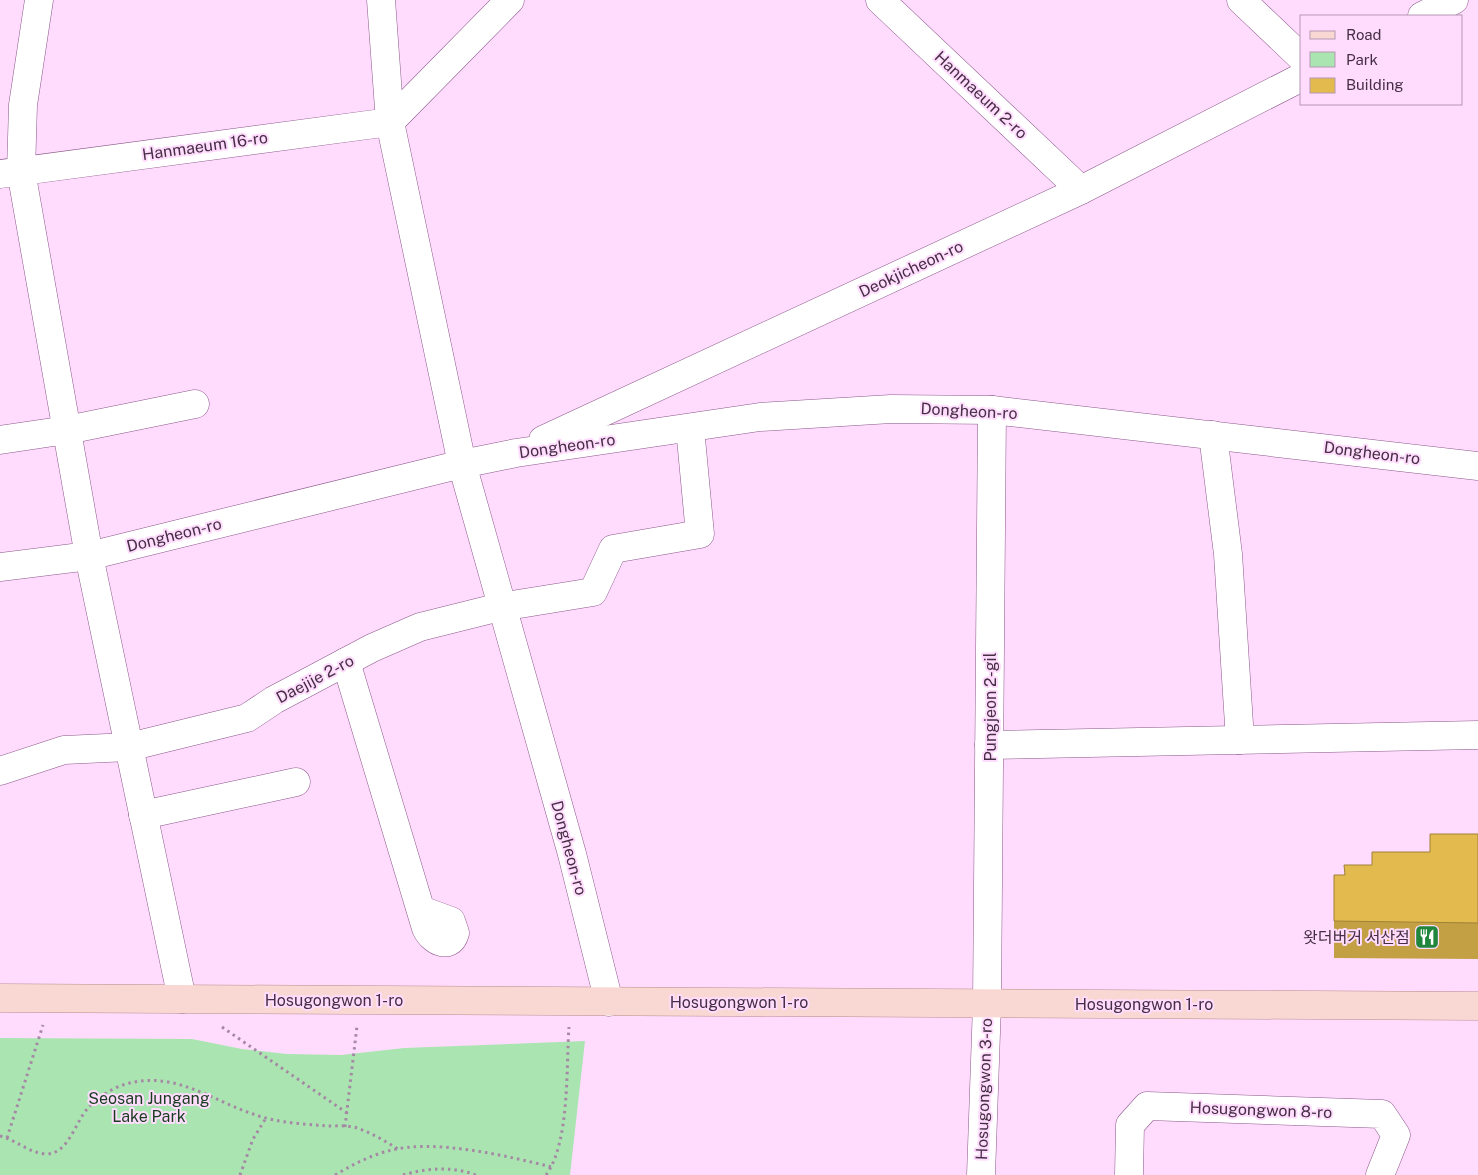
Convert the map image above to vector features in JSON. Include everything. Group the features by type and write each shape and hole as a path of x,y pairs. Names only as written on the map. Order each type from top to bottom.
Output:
{"main road":[{"name":"Hosugongwon 1-ro","path":"0,998 1478,1006"}],"street":[{"path":"39,0 23,105 10,172 67,430 89,556 182,999"},
{"path":"381,0 390,122 462,464"},
{"path":"390,122 510,0"},
{"name":"Hanmaeum 2-ro","path":"880,0 1081,190"},
{"path":"1242,0 1300,56"},
{"path":"1424,15 1454,0"},
{"name":"Deokjicheon-ro","path":"516,453 1081,190 1300,78"},
{"name":"Hanmaeum 16-ro","path":"10,172 390,122"},
{"path":"0,440 67,430 195,404"},
{"name":"Dongheon-ro","path":"0,567 89,556 462,464 516,453 760,417 891,408 992,410 1478,466"},
{"name":"Pungjeon 2-gil","path":"987,1004 992,410"},
{"name":"Daejije 2-ro","path":"0,771 64,750 129,747 247,718 274,700 346,662 420,627 500,607 593,592 613,549 700,534 690,428"},
{"path":"1212,435 1228,554 1240,740"},
{"name":"Dongheon-ro","path":"462,464 500,607 572,854 609,1002"},
{"path":"346,662 421,910"},
{"path":"989,745 1478,735"},
{"path":"143,815 296,782"},
{"name":"Hosugongwon 3-ro","path":"981,1175 987,1004"},
{"name":"Hosugongwon 8-ro","path":"1129,1175 1130,1125 1147,1106 1382,1114 1396,1135 1380,1175"}],"path":[{"path":"7,1138 51,998"},
{"path":"345,1127 361,1000"},
{"path":"546,1175 552,1167 562,1138 570,1001"},
{"path":"221,1026 347,1113"},
{"path":"0,1136 38,1153 48,1154 57,1151 64,1146 87,1109 100,1098 126,1084 145,1081 182,1084 266,1118 356,1128 398,1149"},
{"path":"240,1175 253,1139 266,1118"},
{"path":"335,1175 360,1161 389,1150 419,1147 502,1155 552,1167"},
{"path":"403,1175 424,1169 449,1169 476,1175"}],"green space":[{"name":"Seosan Jungang Lake Park","path":"0,1038 192,1039 242,1049 287,1054 341,1055 404,1048 585,1041 570,1175 0,1175"}],"building":[{"path":"1430,834 1478,834 1478,923 1334,921 1334,875 1345,875 1344,865 1372,865 1372,852 1430,852"}],"place":[{"name":"왓더버거 서산점","path":"1427,937"}]}
